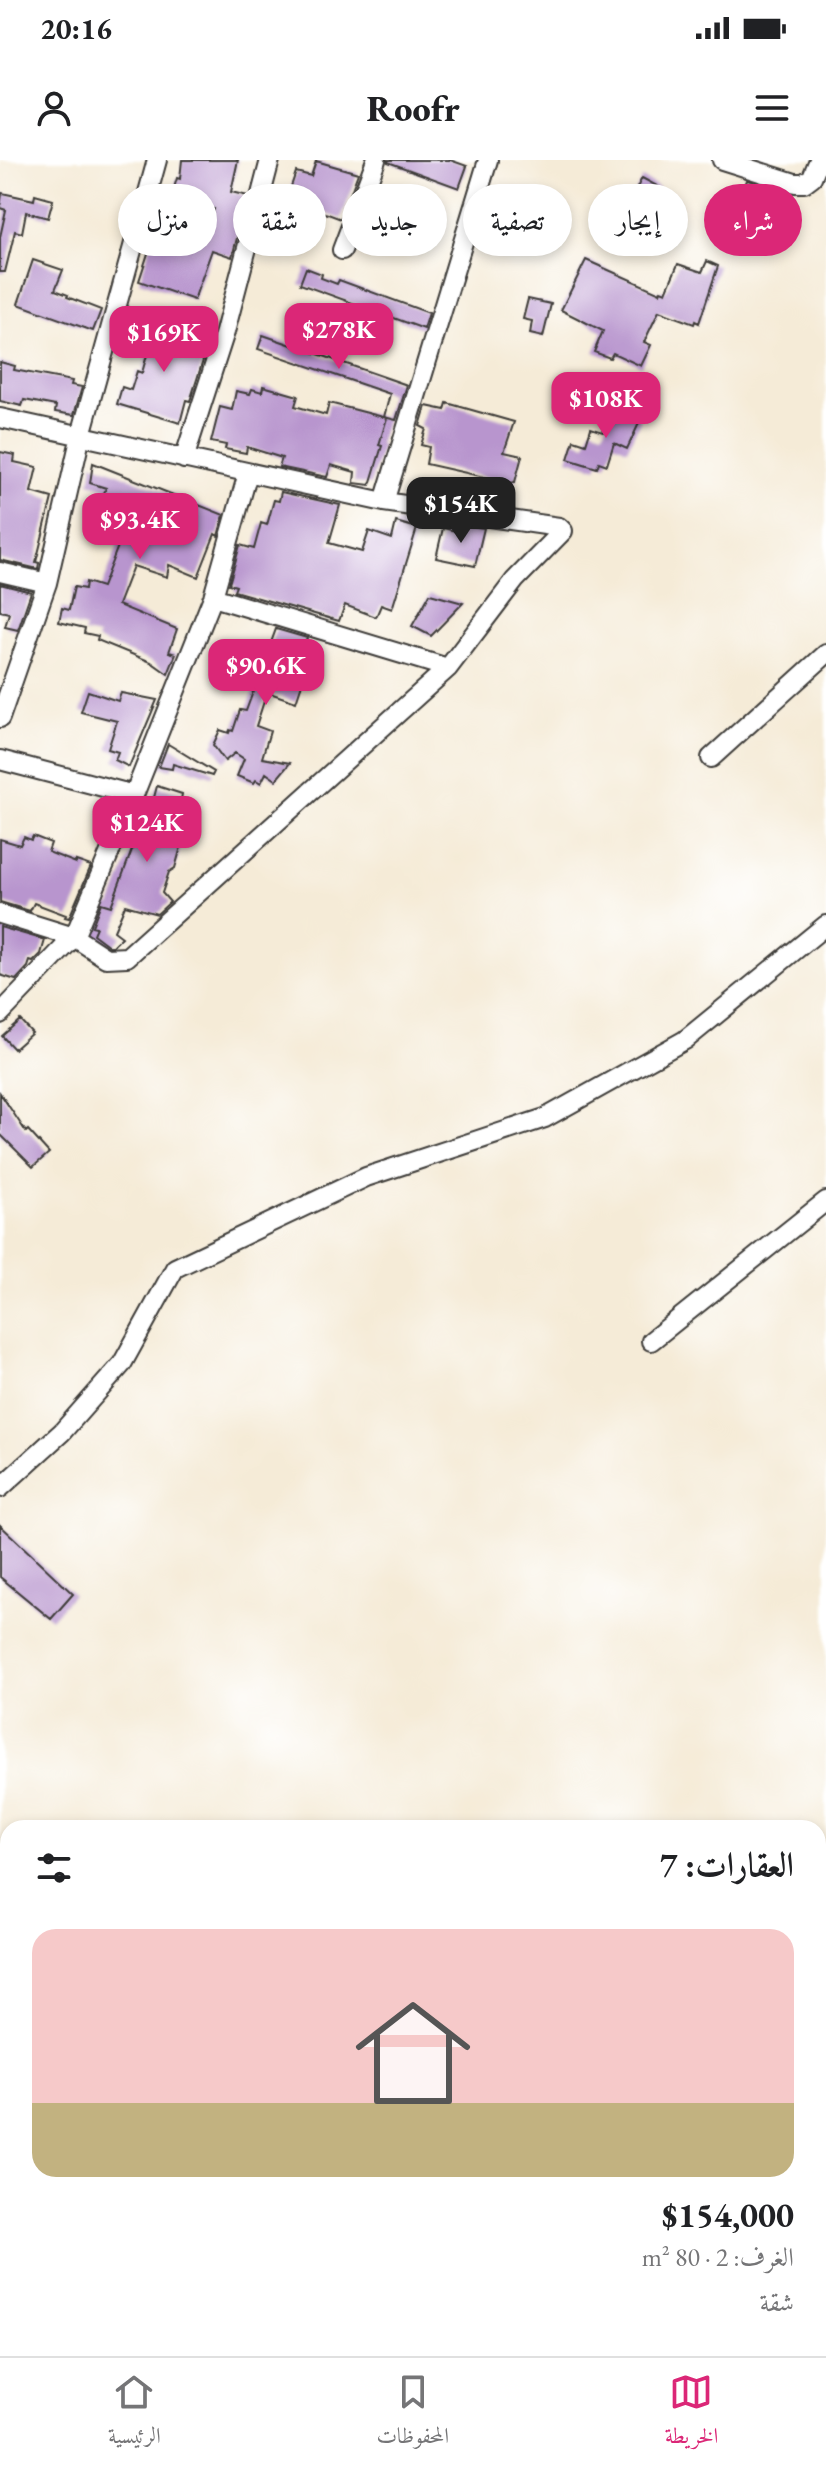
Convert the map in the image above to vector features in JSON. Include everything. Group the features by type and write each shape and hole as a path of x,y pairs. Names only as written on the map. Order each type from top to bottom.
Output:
{"street":[{"path":"0,718 47,583 81,435 157,160"},
{"path":"184,459 225,332 270,160"},
{"path":"367,184 376,160"},
{"path":"384,502 488,160"},
{"path":"722,160 795,183 804,183 812,177 819,160"},
{"path":"0,418 384,502 562,528 562,533 515,580 448,668 127,957 106,958 74,937 0,914"},
{"path":"0,1014 74,937 213,597 248,473"},
{"path":"0,572 47,583"},
{"path":"213,597 448,668"},
{"path":"711,758 826,654"},
{"path":"0,760 134,795"},
{"path":"0,1488 62,1432 122,1364 175,1268 366,1177 545,1118 685,1040 826,925"},
{"path":"651,1341 826,1201"}],"building":[{"path":"182,160 238,160 231,192 232,257 217,252 217,184 175,184 177,178 180,179"},
{"path":"388,160 450,160 467,166 459,188"},
{"path":"316,161 358,173 354,184 342,184 341,219 326,213 326,184 292,184 296,172 311,176"},
{"path":"642,178 653,184 639,184"},
{"path":"2,193 34,200 35,195 53,200 48,218 26,212 22,233 15,231 5,272 0,272 0,237 6,210 0,208"},
{"path":"147,256 210,256 194,300 139,281"},
{"path":"33,260 63,270 55,290 101,310 93,331 18,304"},
{"path":"586,260 660,293 661,290 666,292 678,264 702,272 707,261 718,266 699,323 659,311 644,342 651,345 641,366 613,353 610,358 594,352 603,331 561,310"},
{"path":"306,268 337,284 339,280 429,313 424,329 300,284"},
{"path":"528,299 551,304 543,337 530,334 532,321 523,319"},
{"path":"141,319 172,329 171,332 182,335 181,340 207,348 180,423 117,404 122,387 131,390 137,371 142,373 150,344 135,340"},
{"path":"263,335 407,385 396,420 384,417 390,394 258,349"},
{"path":"0,362 15,366 14,370 72,381 71,385 82,387 74,415 55,412 56,406 24,400 22,406 0,401"},
{"path":"263,386 298,396 295,406 326,415 329,403 387,418 370,485 354,483 355,472 331,465 327,477 279,467 282,458 247,447 246,453 225,449 226,445 211,442 220,407 232,410 236,391 250,394 252,389 262,392"},
{"path":"447,403 514,422 504,452 522,456 515,482 426,464 429,447 421,445 426,429 420,426 426,406 445,410"},
{"path":"618,407 631,411 641,419 627,449 614,443 607,465 599,462 597,468 568,459 574,440 586,444 591,428 603,432"},
{"path":"0,452 15,455 14,462 37,467 31,492 52,498 36,562 39,563 38,569 0,560"},
{"path":"93,463 224,515 218,536 215,534 198,577 169,565 167,577 133,566 118,605 177,629 169,652 176,654 168,674 151,662 97,640 98,636 84,633 85,628 59,622 62,608 69,610 74,587 85,589 86,582 102,587 118,546 100,539 103,530 92,524 106,488 90,483"},
{"path":"281,492 340,505 329,543 362,552 369,531 392,539 396,522 417,528 392,609 381,605 376,617 345,605 339,621 234,591 236,586 229,584 240,545 254,549 261,523 267,525 274,500 279,501"},
{"path":"461,525 484,528 475,566 436,558 443,528 460,532"},
{"path":"0,584 31,592 18,630 5,627 9,613 0,611"},
{"path":"430,594 463,603 431,636 412,626"},
{"path":"276,629 307,638 303,648 312,653 296,702 267,692 256,726 270,731 262,758 290,763 276,780 266,773 261,783 256,780 254,783 237,776 244,759 235,753 225,761 213,745 220,730 233,731 240,710 246,711"},
{"path":"88,691 118,701 121,693 157,700 129,767 115,760 118,752 108,749 117,721 81,712"},
{"path":"168,744 214,772 212,776 173,764 172,769 159,767"},
{"path":"157,786 182,794 179,812 190,815 175,868 169,872 162,893 170,902 157,914 125,905 114,931 122,937 109,946 93,934 96,927 92,926 101,903 111,906 139,831 134,829 136,822 141,810 150,813"},
{"path":"33,836 51,843 48,852 91,866 69,918 34,903 30,911 0,902 0,839 20,845 24,837 31,840"},
{"path":"0,927 45,940 41,954 33,962 30,961 16,980 0,975"},
{"path":"20,1020 32,1033 14,1049 2,1036"},
{"path":"0,1093 26,1132 28,1130 49,1153 33,1167 0,1134"},
{"path":"0,1525 73,1594 51,1619 0,1577"}]}
